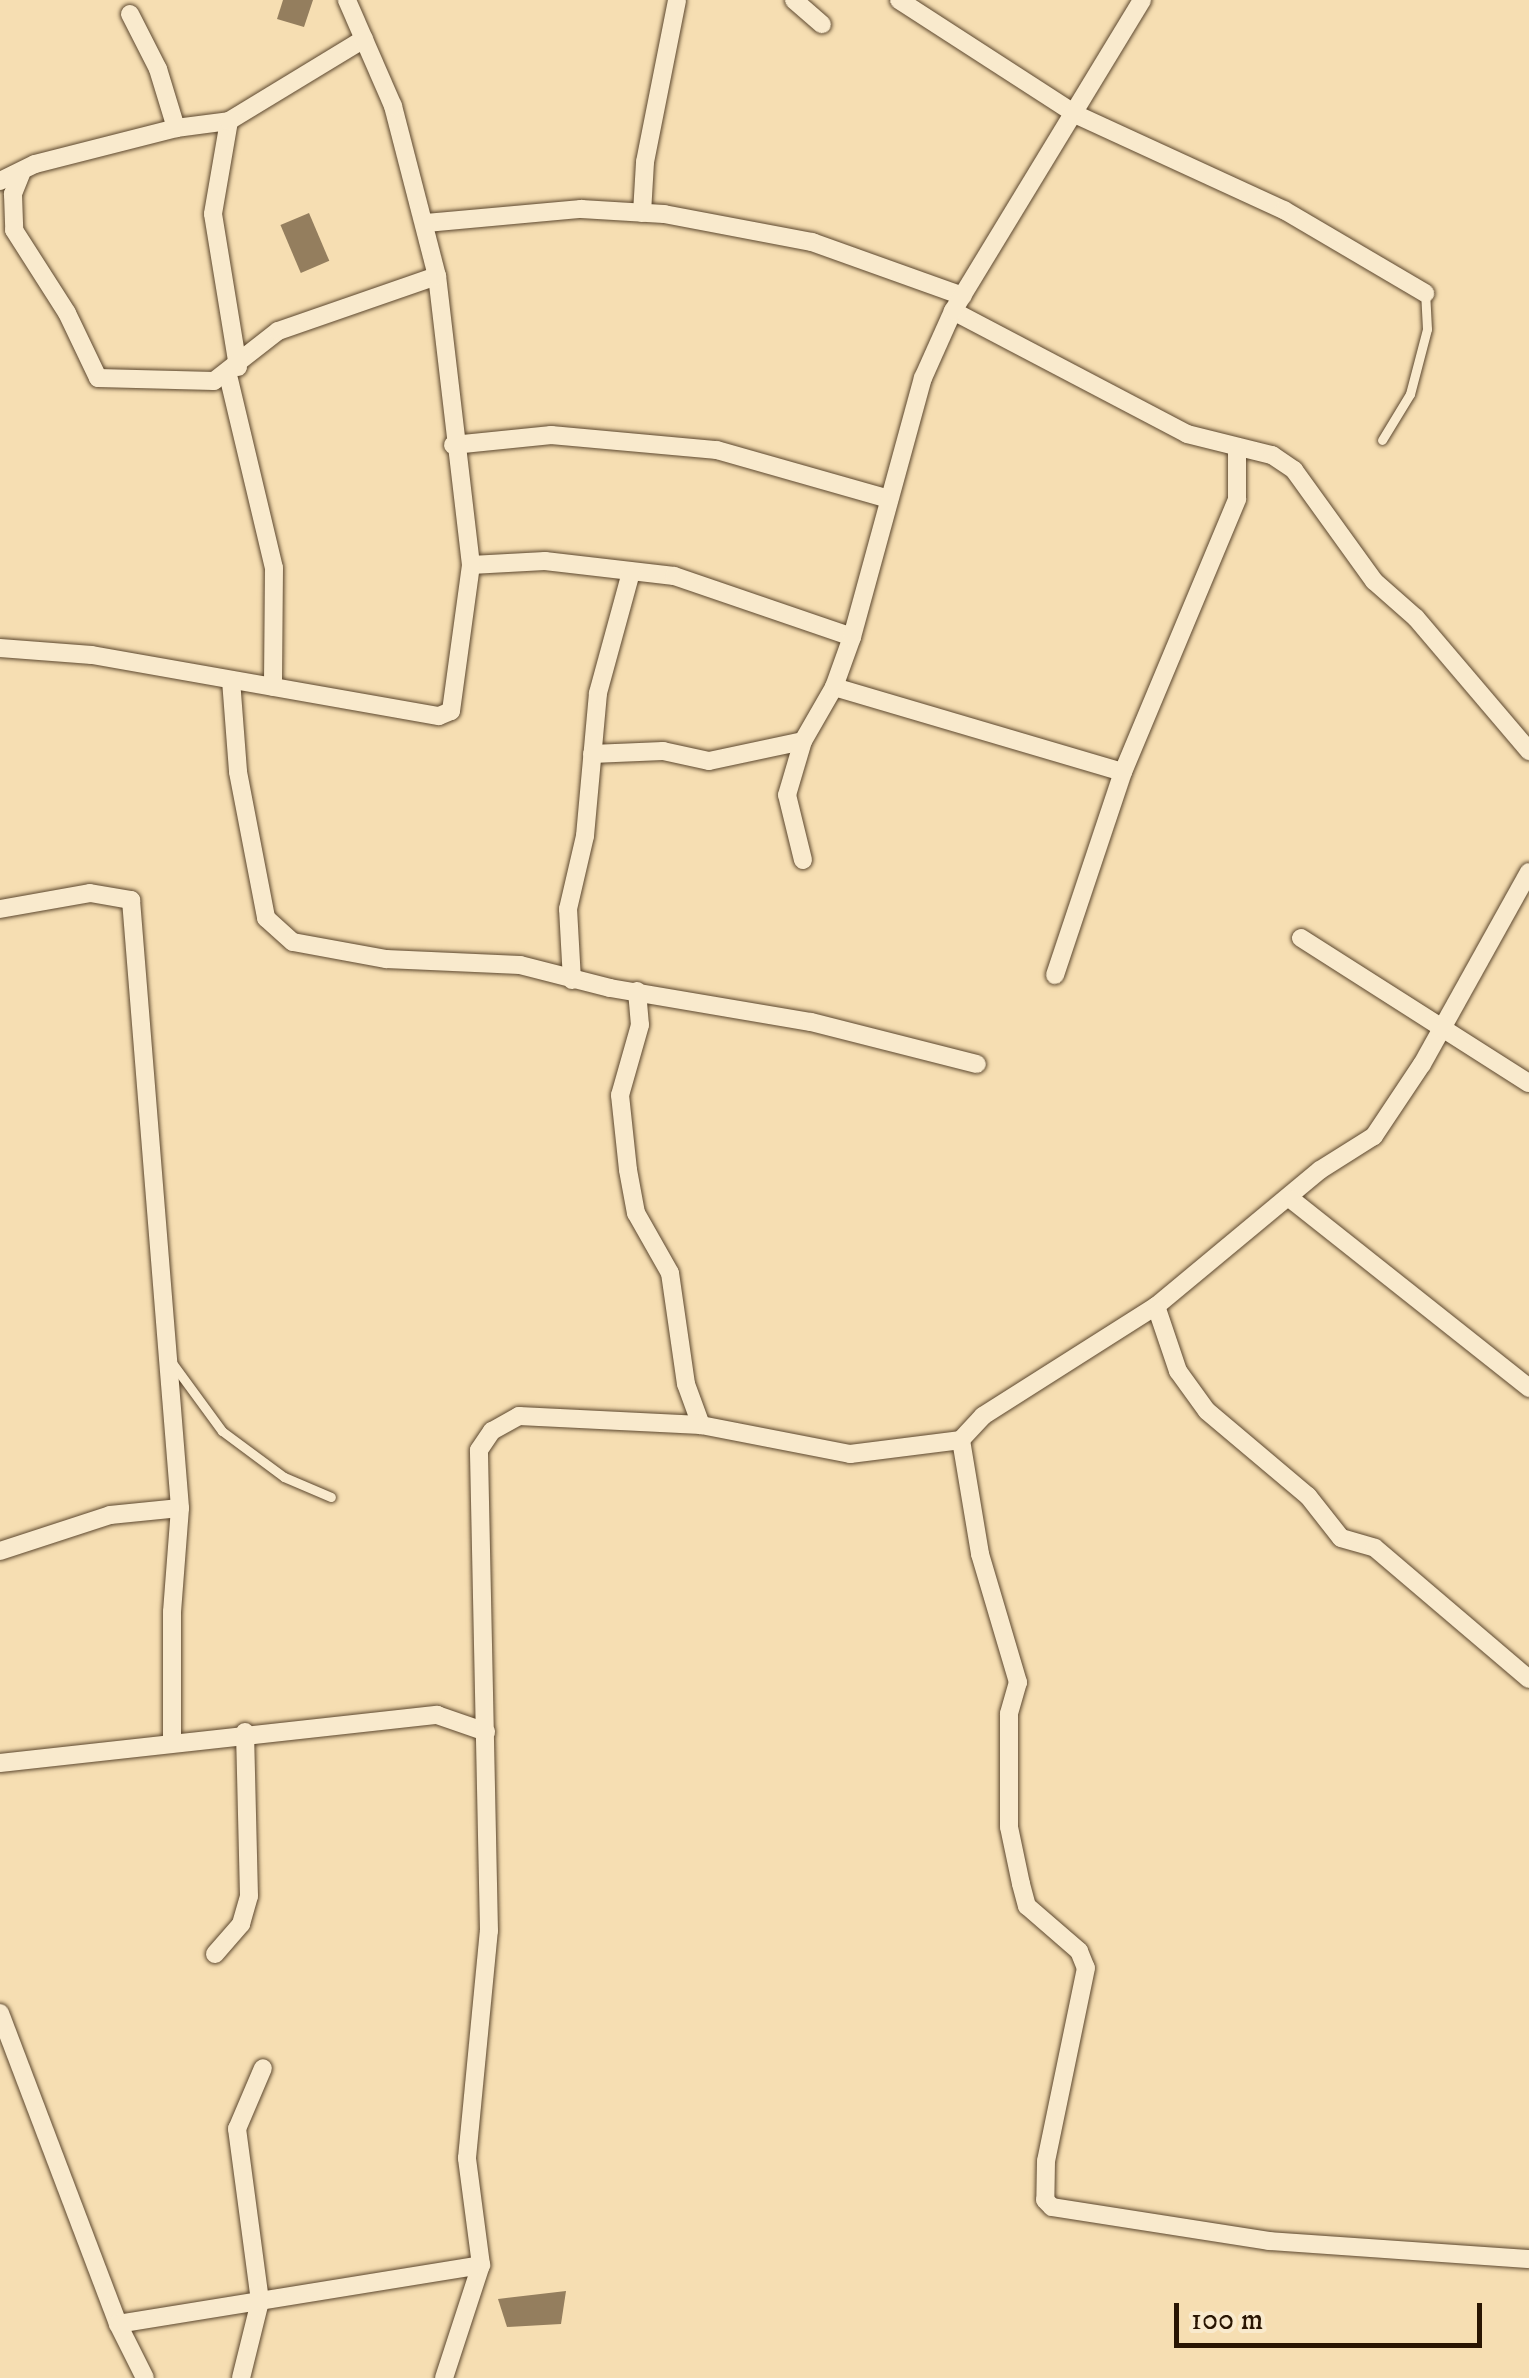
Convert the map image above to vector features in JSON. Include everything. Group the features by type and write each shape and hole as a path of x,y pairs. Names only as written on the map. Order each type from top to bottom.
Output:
{"street":[{"path":"0,648 92,655 440,716 451,711 471,565 452,445 437,276 393,106 347,0"},
{"path":"642,213 645,162 677,0"},
{"path":"794,0 822,24"},
{"path":"899,0 1077,115 1284,210 1425,293"},
{"path":"804,860 786,795 803,741 834,687 852,637 923,378 958,304 1077,115 1142,0"},
{"path":"130,14 158,69 176,128"},
{"path":"0,180 21,174 35,164 176,128 229,121 364,39"},
{"path":"229,121 213,214 233,371 274,568 272,688"},
{"path":"21,174 13,194 14,230 67,314 91,375 205,384 233,371 278,331 437,276"},
{"path":"426,222 581,208 642,213 812,242 958,304 1187,434 1272,455 1294,470 1374,581 1416,618 1529,751"},
{"path":"452,445 551,435 717,450 890,499"},
{"path":"1055,974 1123,772 1237,499 1238,448"},
{"path":"471,565 545,561 674,576 852,637"},
{"path":"572,980 568,909 585,836 598,693 631,572"},
{"path":"231,680 238,772 266,918 293,942 386,959 520,964 572,980 811,1022 977,1064"},
{"path":"834,687 1123,772"},
{"path":"592,754 663,750 709,760 803,741"},
{"path":"444,2378 481,2265 467,2158 489,1931 479,1450 492,1431 519,1416 701,1425 850,1454 960,1440 983,1416 1156,1306 1292,1200 1320,1170 1374,1136 1529,872"},
{"path":"0,908 90,893 131,900 180,1508 171,1632 172,1742"},
{"path":"1301,938 1529,1082"},
{"path":"638,991 640,1025 620,1095 628,1170 636,1213 670,1272 686,1384 701,1425"},
{"path":"1292,1200 1529,1388"},
{"path":"1156,1306 1178,1371 1206,1411 1308,1496 1341,1538 1375,1548 1529,1679"},
{"path":"960,1440 980,1554 1018,1682 1010,1714 1008,1827 1021,1884 1027,1906 1080,1951 1086,1968 1045,2200 1052,2207 1269,2241 1529,2259"},
{"path":"0,1551 110,1515 180,1508"},
{"path":"0,1763 245,1732 437,1716 486,1732"},
{"path":"215,1954 241,1924 249,1896 245,1732"},
{"path":"0,2012 118,2324 145,2378"},
{"path":"240,2378 260,2301 238,2129 263,2068"},
{"path":"118,2324 481,2265"}],"lane":[{"path":"1382,440 1410,394 1426,329 1425,293"},
{"path":"169,1358 222,1431 284,1477 331,1497"}],"building":[{"path":"283,0 313,0 304,27 277,19"},
{"path":"309,213 329,261 301,273 280,225"},
{"path":"566,2291 561,2324 507,2327 498,2299"}]}
